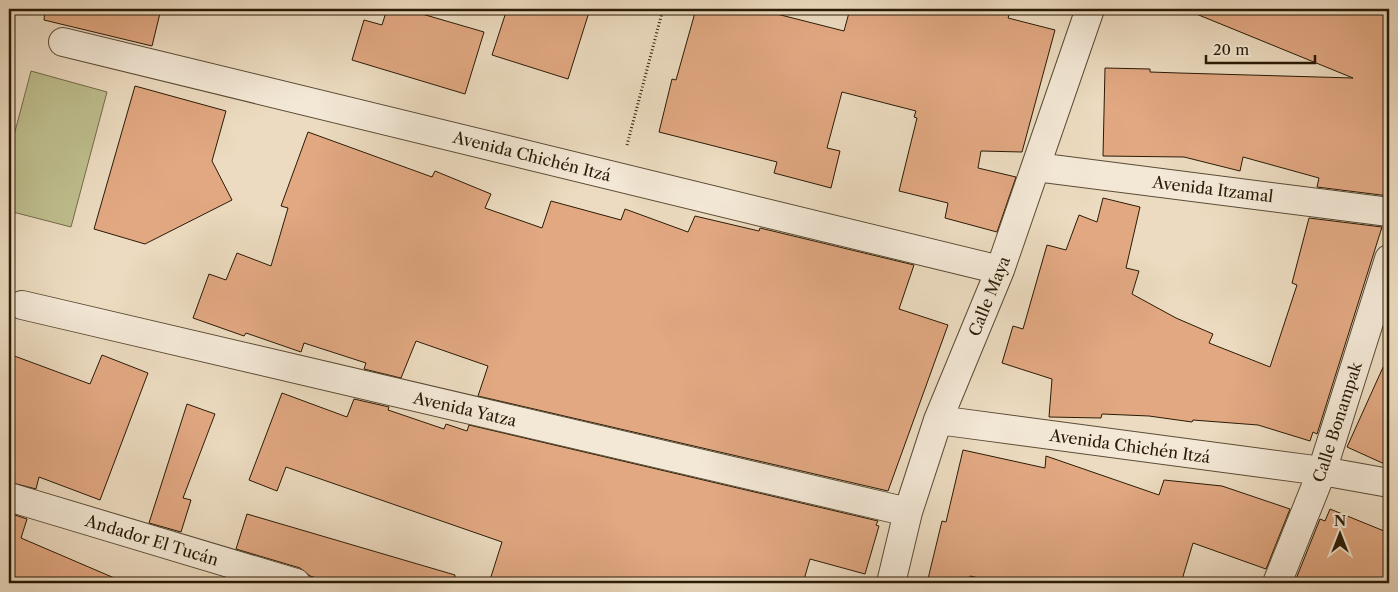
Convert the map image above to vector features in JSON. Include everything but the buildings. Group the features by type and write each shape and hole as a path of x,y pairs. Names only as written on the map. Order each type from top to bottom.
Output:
{"street":[{"name":"Calle Maya","path":"891,583 908,512 938,420 1000,270 1090,9"},
{"name":"Avenida Chichén Itzá","path":"63,42 1000,270"},
{"name":"Avenida Itzamal","path":"1036,166 1389,212"},
{"name":"Calle Bonampak","path":"1277,583 1322,471 1389,259"},
{"name":"Avenida Yatza","path":"22,305 908,512"},
{"name":"Avenida Chichén Itzá","path":"938,420 1322,471 1389,483"},
{"name":"Andador El Tucán","path":"9,497 296,583"}],"path":[{"path":"618,177 662,9"}],"green space":[{"path":"31,71 107,92 71,227 9,211 9,154"}]}
